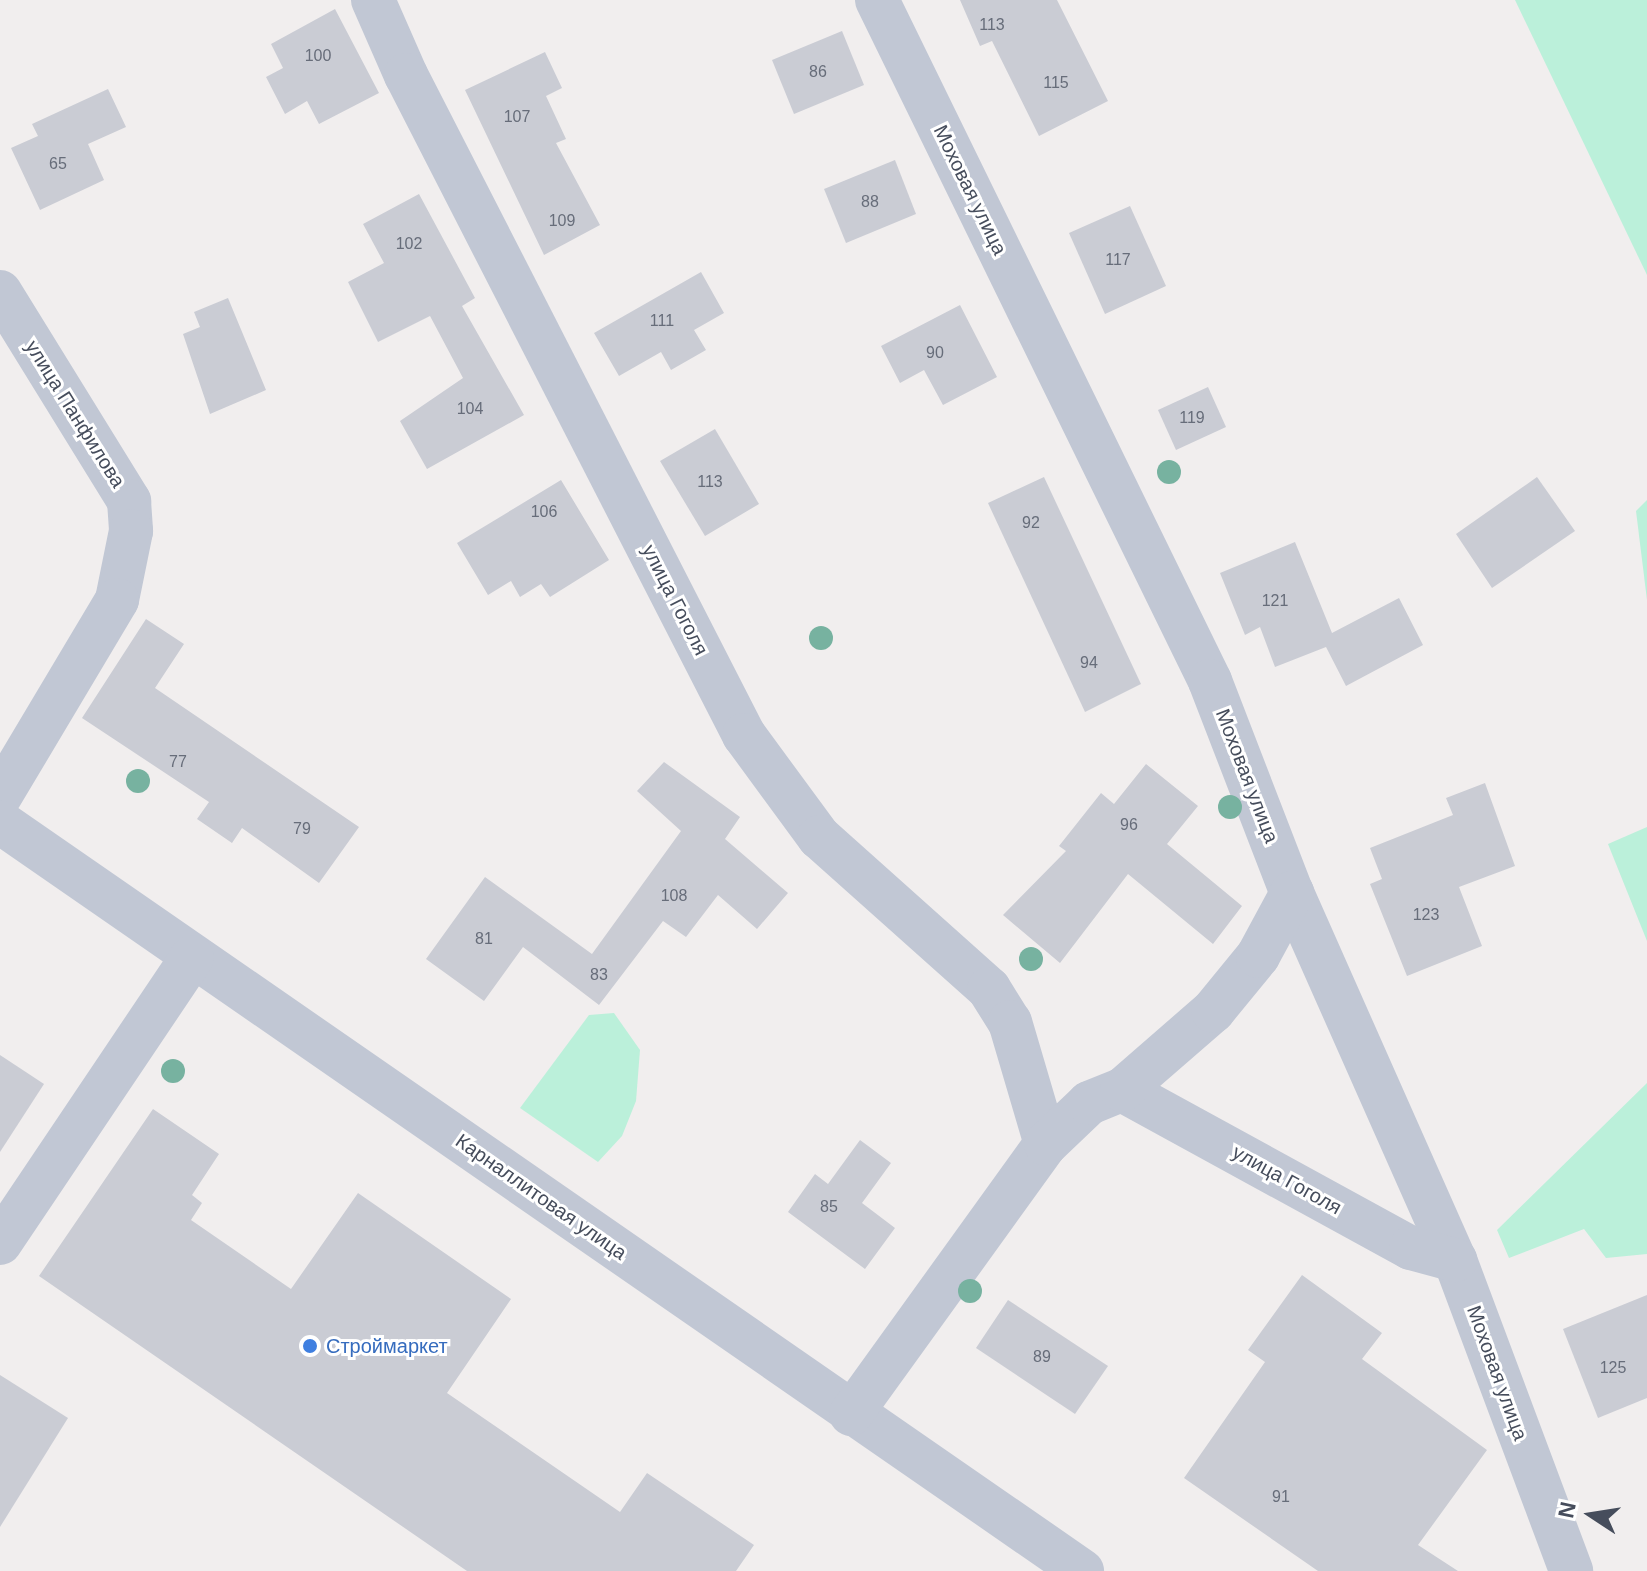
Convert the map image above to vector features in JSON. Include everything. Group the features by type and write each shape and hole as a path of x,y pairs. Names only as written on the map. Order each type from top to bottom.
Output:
{"street":[{"name":"улица Гоголя","path":"373,0 406,75 744,735 819,837 989,989 1010,1022 1046,1144"},
{"name":"Моховая улица","path":"877,0 1210,681 1292,893 1455,1260 1571,1571"},
{"name":"улица Панфилова","path":"0,292 129,501 131,531 117,600 0,796"},
{"name":"Карналлитовая улица","path":"0,822 1082,1571"},
{"path":"851,1414 1046,1144 1089,1103 1122,1090 1213,1011 1258,956 1292,893"},
{"path":"0,1243 192,957"},
{"name":"улица Гоголя","path":"1122,1090 1411,1248 1455,1260"}],"green space":[{"path":"1515,0 1647,0 1647,275"},
{"path":"1647,500 1647,600 1636,511"},
{"path":"1647,827 1647,941 1608,844"},
{"path":"614,1013 640,1050 636,1101 622,1136 598,1162 520,1108 589,1015"},
{"path":"1647,1083 1647,1254 1606,1258 1584,1229 1509,1258 1497,1230"}],"building":[{"path":"960,0 1057,0 1108,101 1039,136 992,41 980,46"},
{"path":"335,9 379,93 319,124 307,101 285,114 266,77 283,68 271,44"},
{"path":"842,31 864,85 794,114 772,60"},
{"path":"545,52 562,88 546,96 566,139 556,143 600,225 544,255 465,90"},
{"path":"108,89 126,127 88,144 104,180 40,210 11,148 38,136 32,124"},
{"path":"895,160 916,214 846,243 824,189"},
{"path":"419,194 475,298 462,306 524,415 427,469 400,421 463,378 430,316 378,342 348,282 384,263 363,224"},
{"path":"1130,206 1166,286 1105,314 1069,233"},
{"path":"701,272 724,313 694,330 706,350 671,370 661,352 619,376 594,333"},
{"path":"228,298 266,390 210,414 183,334 200,327 194,312"},
{"path":"960,305 997,377 943,405 924,370 900,383 881,346"},
{"path":"1208,387 1226,427 1176,450 1158,410"},
{"path":"715,429 759,504 705,536 660,461"},
{"path":"1044,477 1141,684 1085,712 988,503"},
{"path":"1537,477 1575,531 1492,588 1456,534"},
{"path":"561,480 609,560 550,597 541,584 520,597 511,581 488,595 457,543"},
{"path":"1295,542 1332,633 1399,598 1423,645 1346,686 1326,647 1275,667 1260,627 1245,635 1220,573"},
{"path":"146,619 184,644 155,688 359,827 319,883 242,828 232,843 197,819 209,802 82,718"},
{"path":"664,762 740,817 725,839 788,893 757,929 718,895 686,937 663,921 599,1005 523,947 484,1001 426,959 485,877 592,954 681,831 637,791"},
{"path":"1146,764 1198,806 1167,844 1242,906 1213,944 1128,874 1060,963 1003,915 1066,851 1059,846 1101,793 1114,804"},
{"path":"1485,783 1515,866 1459,887 1482,946 1407,976 1370,884 1382,879 1370,848 1453,815 1446,798"},
{"path":"0,1055 44,1084 0,1152"},
{"name":"Строймаркет","path":"153,1109 219,1154 192,1195 202,1203 191,1220 291,1289 358,1193 511,1299 447,1393 620,1512 647,1473 754,1545 736,1571 467,1571 39,1276"},
{"path":"860,1140 891,1163 862,1203 895,1228 865,1269 788,1212 815,1174 828,1184"},
{"path":"1302,1275 1382,1333 1362,1359 1487,1450 1418,1545 1458,1571 1318,1571 1184,1478 1265,1362 1248,1350"},
{"path":"1647,1295 1647,1398 1598,1418 1563,1329"},
{"path":"1008,1300 1108,1366 1075,1414 976,1348"},
{"path":"0,1375 68,1418 0,1527"}],"place":[{"name":"Строймаркет","path":"310,1346"}]}
